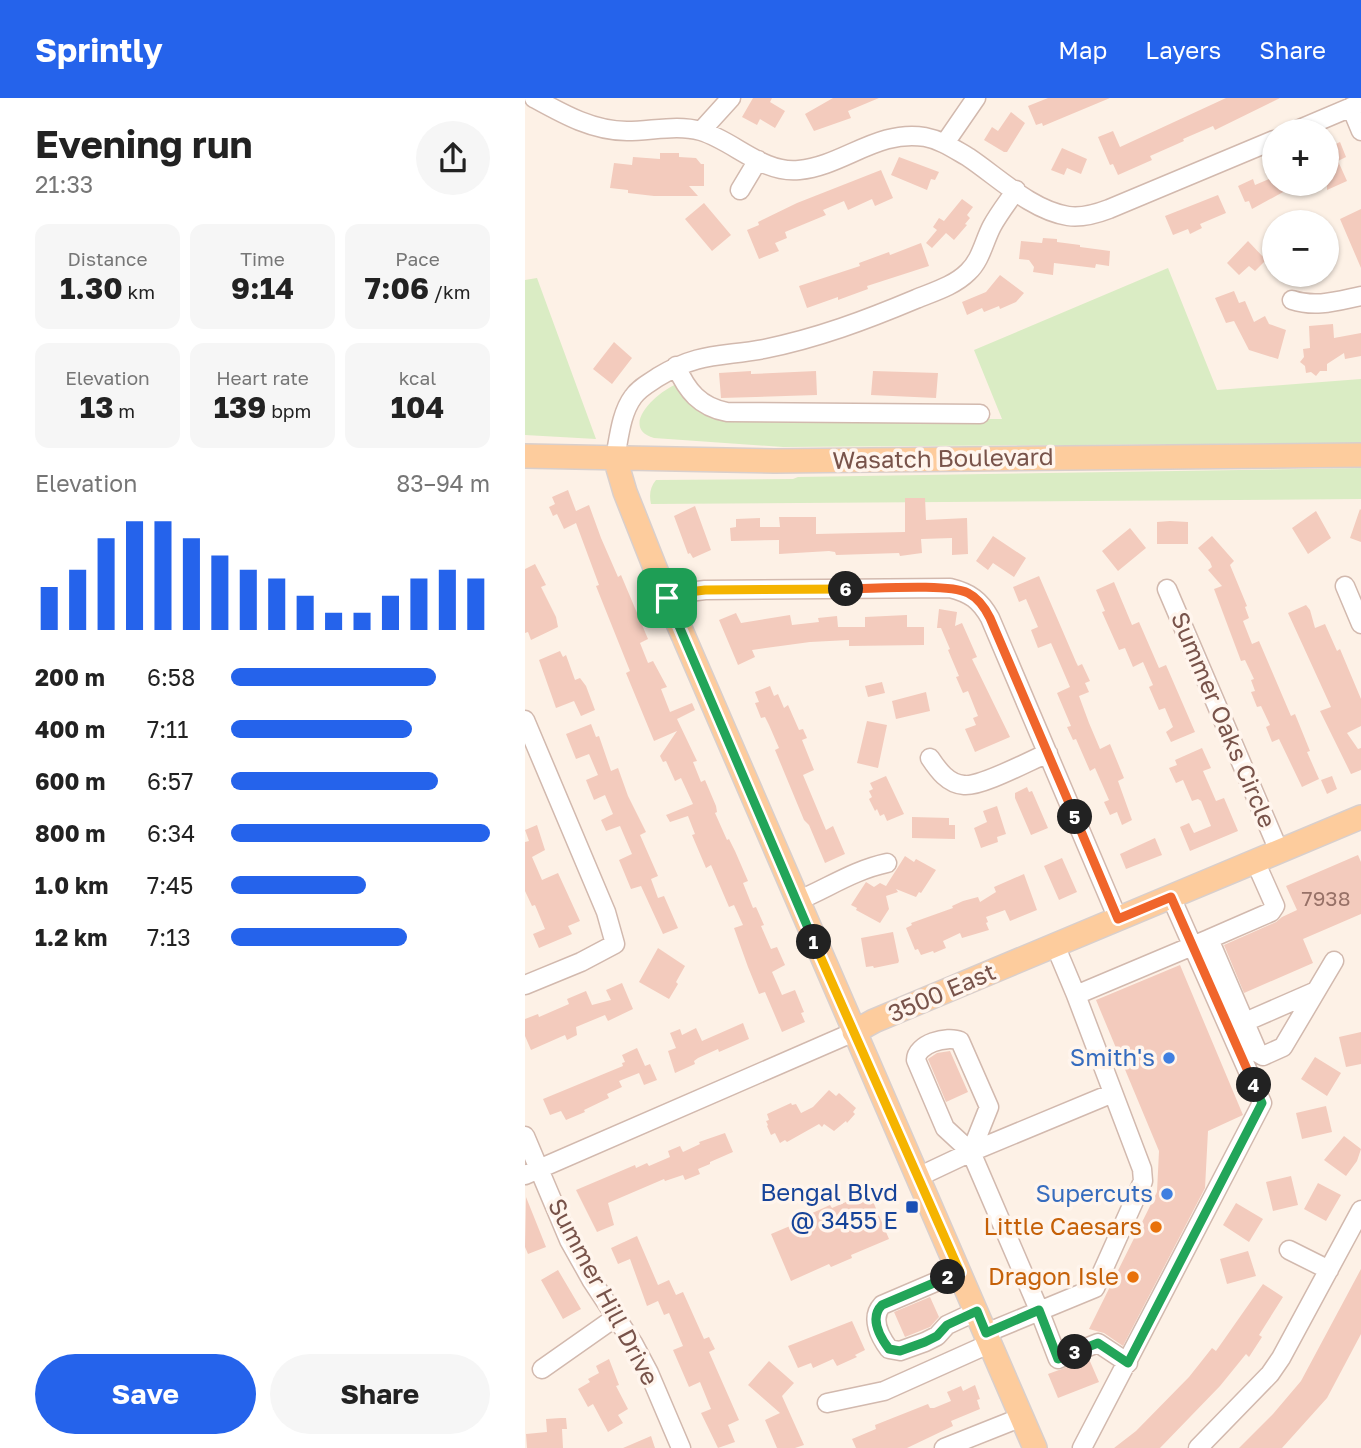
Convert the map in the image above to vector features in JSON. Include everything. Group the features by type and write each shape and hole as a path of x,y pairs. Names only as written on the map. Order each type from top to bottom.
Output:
{"main road":[{"name":"Wasatch Boulevard","path":"525,456 774,461 1361,455"},
{"path":"615,458 625,492 667,598 1035,1448"},
{"name":"3500 East","path":"854,1032 874,1021 1360,819"}],"street":[{"path":"534,98 582,123 605,130 675,128 701,131 758,160 777,168 796,171 815,167 882,140 912,135 945,143 1034,202 1068,216 1094,214 1262,145"},
{"path":"701,131 731,98"},
{"path":"945,143 976,98"},
{"path":"1323,119 1356,105 1361,131"},
{"path":"740,190 758,160"},
{"path":"615,458 633,395 676,366 715,354 761,349 823,335 951,284 967,273 977,261 991,227 1016,190"},
{"path":"1292,300 1305,304 1320,304 1361,296"},
{"path":"676,366 689,391 699,401 712,409 727,412 981,414"},
{"path":"1345,586 1361,624"},
{"path":"667,598 705,590 950,588 968,593 984,607 990,618 1118,919"},
{"name":"Summer Oaks Circle","path":"1167,589 1279,851"},
{"path":"525,720 606,912 615,944 581,962 525,985"},
{"path":"930,758 939,772 952,782 965,785 979,783 1048,753"},
{"path":"1076,995 1271,912 1275,906 1255,861"},
{"path":"797,901 857,871 887,863"},
{"path":"1171,897 1201,943 1245,1022 1258,1053 1263,1056 1283,1047 1334,961"},
{"path":"1082,1448 1262,1103 1201,943"},
{"path":"827,1404 884,1391 1039,1310 1095,1288 1143,1181 1142,1169 1055,945"},
{"path":"1245,1022 1317,991"},
{"name":"3500 East","path":"532,1172 834,1043 854,1032"},
{"path":"971,1152 989,1107 960,1041 946,1038 919,1049 916,1060 944,1128 971,1152 1058,1359 1098,1343 1128,1363"},
{"path":"918,1177 1113,1093"},
{"name":"Summer Hill Drive","path":"525,1136 532,1172 592,1281 649,1373 681,1448"},
{"path":"1198,1448 1271,1374 1361,1210"},
{"path":"1289,1250 1329,1270"},
{"path":"960,1272 882,1305 875,1321 884,1343 889,1349 900,1351 937,1336 947,1325 977,1311"},
{"path":"542,1369 616,1317"},
{"path":"944,1448 1022,1417"}],"green space":[{"path":"1168,268 1217,390 1361,379 1361,443 783,447 654,438 644,433 640,426 640,418 652,401 677,384 692,403 947,419 1002,419 974,350"},
{"path":"537,278 596,439 525,435 525,280"},
{"path":"1361,468 1361,499 651,504 650,497 656,480"}],"building":[{"path":"753,98 772,98 770,102 785,111 775,128 760,119 757,125 742,117"},
{"path":"833,98 879,98 848,111 851,118 814,131 805,114"},
{"path":"1048,98 1110,98 1043,126 1042,123 1036,125 1028,106"},
{"path":"1226,98 1280,98 1215,130 1213,126 1183,139 1184,141 1150,156 1152,160 1118,175 1113,164 1110,165 1098,137 1113,131 1120,147"},
{"path":"1011,112 1025,123 1007,152 1004,152 984,140 992,127 998,131"},
{"path":"1339,142 1346,157 1339,160"},
{"path":"1062,148 1087,159 1081,174 1067,168 1064,175 1051,170"},
{"path":"660,153 679,153 679,157 696,158 704,164 704,186 689,186 698,196 654,196 610,188 614,163 632,165 633,157 660,159"},
{"path":"899,157 939,172 935,180 931,179 927,190 891,175"},
{"path":"1339,163 1347,181 1339,185"},
{"path":"881,170 893,198 875,206 872,199 848,210 844,201 823,210 826,215 785,232 787,238 775,243 779,251 759,259 747,230 797,203"},
{"path":"1253,179 1255,185 1262,182 1262,196 1276,196 1252,209 1249,201 1245,202 1238,186"},
{"path":"1218,195 1226,213 1200,224 1202,228 1190,234 1188,229 1173,235 1165,216"},
{"path":"962,199 973,207 967,215 970,218 965,224 967,225 954,240 946,233 932,248 926,243 937,230 933,227 939,218 944,221"},
{"path":"704,203 731,235 712,251 685,219"},
{"path":"1361,209 1361,268 1340,219"},
{"path":"1043,238 1110,251 1109,266 1096,264 1095,268 1054,263 1053,275 1033,272 1034,267 1029,260 1019,259 1021,241 1042,243"},
{"path":"1248,241 1262,256 1262,264 1255,271 1249,266 1239,275 1227,263"},
{"path":"921,243 929,266 867,286 868,289 838,300 838,297 807,308 799,286 860,266 859,263 889,252 890,255"},
{"path":"1000,275 1024,293 1016,302 1000,309 999,306 984,312 982,308 967,315 962,302 986,292"},
{"path":"1234,291 1239,303 1245,301 1254,322 1265,316 1269,324 1286,330 1278,359 1249,350 1234,321 1226,323 1215,298"},
{"path":"1333,324 1334,338 1361,333 1361,356 1345,359 1344,353 1327,364 1327,371 1320,371 1316,376 1311,372 1306,373 1305,366 1300,362 1304,357 1303,349 1310,348 1309,326"},
{"path":"614,342 632,358 612,384 593,369"},
{"path":"751,371 751,374 816,371 817,395 721,398 719,373"},
{"path":"873,371 938,373 936,398 871,395"},
{"path":"568,490 576,511 589,505 618,577 621,575 648,639 640,643 648,663 653,661 667,687 661,689 670,712 692,703 695,710 677,719 697,761 693,762 701,782 705,780 716,806 715,813 748,881 743,883 753,908 756,907 764,925 761,926 771,949 777,947 785,965 772,972 782,995 795,990 804,1012 801,1013 805,1022 782,1032 765,992 759,994 748,967 734,928 743,925 734,905 729,907 711,865 706,868 692,835 695,834 688,816 670,822 666,815 693,804 681,778 675,781 666,761 663,762 660,756 677,731 654,741 626,673 630,671 596,586 599,585 576,523 564,529 557,514 553,516 549,507 555,504 552,497"},
{"path":"905,498 925,498 926,520 967,518 968,554 952,555 952,538 921,539 922,553 900,556 899,553 836,555 835,552 829,551 779,554 779,540 731,541 730,528 736,527 736,519 760,518 760,527 780,527 779,517 816,517 816,534 905,532"},
{"path":"695,506 711,550 693,558 688,554 674,516"},
{"path":"1361,510 1361,542 1350,538"},
{"path":"1316,511 1331,538 1308,554 1292,528"},
{"path":"1157,522 1188,522 1188,544 1157,544"},
{"path":"1130,528 1146,548 1118,571 1102,551"},
{"path":"993,536 1026,558 1014,577 993,563 988,570 976,561"},
{"path":"1212,536 1234,561 1230,565 1247,606 1245,607 1249,618 1243,621 1252,644 1259,641 1291,716 1295,714 1310,751 1307,752 1319,779 1302,787 1279,739 1272,742 1266,727 1270,725 1261,706 1257,707 1251,692 1255,691 1251,680 1254,679 1245,660 1241,661 1214,589 1222,586 1208,570 1212,567 1210,562 1198,548"},
{"path":"535,564 546,585 541,587 558,627 531,640 528,632 525,633 525,569"},
{"path":"1039,576 1076,662 1078,666 1082,664 1090,681 1085,683 1089,692 1079,696 1089,723 1100,749 1110,744 1124,778 1118,781 1132,820 1122,825 1117,812 1110,815 1104,802 1109,800 1095,768 1090,771 1076,739 1073,740 1067,727 1071,726 1057,693 1070,687 1051,643 1038,648 1031,630 1038,627 1026,599 1019,602 1013,587"},
{"path":"1114,582 1132,625 1139,622 1159,668 1166,665 1195,732 1171,742 1166,732 1173,727 1165,708 1159,710 1149,687 1153,685 1143,662 1133,667 1125,648 1119,650 1102,612 1105,611 1096,590"},
{"path":"1306,605 1315,628 1325,624 1337,651 1340,649 1361,699 1361,726 1347,733 1358,749 1361,748 1361,770 1351,774 1320,711 1331,707 1288,613"},
{"path":"939,609 957,612 955,626 962,623 977,657 972,659 1010,737 975,752 965,729 976,725 973,718 978,716 968,691 963,693 948,650 950,649 941,628 937,628"},
{"path":"736,613 741,623 790,615 792,625 819,622 818,618 837,616 838,627 865,627 865,617 907,615 907,627 924,627 924,645 849,646 849,640 810,642 752,650 755,657 738,665 719,620"},
{"path":"560,651 563,657 566,655 575,680 580,678 586,686 595,710 581,716 574,701 556,708 539,660"},
{"path":"882,682 885,693 868,697 865,686"},
{"path":"770,686 774,696 778,694 784,708 788,705 799,730 803,729 807,738 802,740 814,770 803,775 826,830 833,826 845,854 825,863 775,750 779,748 769,725 765,717 761,718 755,703 759,702 755,692"},
{"path":"926,692 930,711 896,719 892,701"},
{"path":"867,721 887,725 878,768 857,763"},
{"path":"591,724 596,737 599,736 611,771 618,768 646,832 640,835 658,876 651,879 658,898 664,896 678,928 663,934 641,886 631,889 619,860 632,854 620,826 606,831 601,820 613,814 605,795 594,800 586,780 598,775 589,754 576,759 566,734"},
{"path":"1202,748 1211,768 1203,771 1216,801 1224,798 1238,831 1190,851 1180,827 1189,823 1194,833 1211,826 1201,801 1192,801 1183,780 1176,783 1169,768 1177,765 1175,760"},
{"path":"886,776 904,814 887,821 884,814 880,816 877,809 875,811 869,799 872,797 869,791 873,789 870,783"},
{"path":"1332,776 1337,789 1327,794 1321,780"},
{"path":"1027,787 1029,792 1032,791 1048,828 1031,835 1015,798 1015,793"},
{"path":"997,806 1006,834 997,837 998,842 981,848 974,828 987,822 983,811"},
{"path":"912,817 949,818 949,825 955,825 955,839 912,838"},
{"path":"537,825 545,850 532,857 542,880 558,873 580,921 568,926 572,934 539,948 533,934 545,929 535,905 532,906 525,891 525,842 529,841 525,830"},
{"path":"1155,838 1162,855 1126,869 1120,854"},
{"path":"1358,855 1361,862 1361,914 1303,939 1313,963 1244,993 1224,945 1297,910 1286,886"},
{"path":"905,856 936,870 921,893 916,897 896,889 898,892 886,896 889,909 880,923 851,905 866,882 874,887 880,883 886,886"},
{"path":"1062,858 1077,892 1059,900 1044,866"},
{"path":"1024,874 1037,910 1010,921 1005,910 986,917 989,930 962,938 960,933 943,941 946,948 934,953 933,951 921,955 918,949 915,950 906,928 912,925 911,923 953,908 952,906 963,901 978,897 980,902 996,892 994,887"},
{"path":"893,932 898,963 866,967 861,938"},
{"path":"658,948 685,966 669,999 639,982"},
{"name":"Smith's","path":"1180,965 1243,1115 1208,1131 1205,1188 1123,1346 1104,1333 1089,1329 1157,1192 1159,1151 1096,1000"},
{"path":"622,983 633,1009 608,1021 605,1015 576,1027 577,1035 567,1040 565,1035 531,1050 525,1036 525,1019 538,1014 539,1017 569,1004 567,999 586,991 592,1005 611,1000 606,990"},
{"path":"743,1023 749,1039 698,1058 694,1061 695,1064 675,1073 668,1051 676,1048 670,1033 680,1029 682,1035 696,1028 702,1041"},
{"path":"1361,1032 1361,1064 1346,1067 1339,1037"},
{"path":"637,1048 645,1066 650,1064 657,1080 644,1085 639,1073 619,1081 622,1087 607,1094 609,1098 584,1110 585,1112 566,1120 561,1111 550,1115 543,1099 623,1066 622,1063 625,1062 622,1055"},
{"path":"950,1051 968,1092 946,1102 928,1059 937,1053"},
{"path":"1315,1057 1341,1073 1327,1096 1301,1079"},
{"path":"829,1090 836,1096 839,1093 856,1108 853,1112 855,1114 847,1123 846,1121 834,1131 824,1124 822,1127 819,1124 787,1142 785,1140 780,1143 775,1133 771,1135 766,1121 769,1120 767,1114 791,1103 796,1104 801,1113 813,1107"},
{"path":"1326,1106 1332,1132 1302,1139 1296,1113"},
{"path":"725,1133 733,1152 698,1169 700,1174 685,1180 683,1175 665,1181 664,1179 608,1203 614,1225 597,1232 576,1190 635,1165 636,1168 647,1163 649,1166 670,1157 668,1151 680,1146 683,1152 700,1144 699,1142"},
{"path":"1344,1136 1361,1149 1357,1161 1346,1176 1324,1160"},
{"path":"1291,1176 1298,1205 1273,1211 1266,1182"},
{"path":"1318,1183 1341,1195 1326,1221 1304,1209"},
{"path":"869,1192 889,1239 851,1255 852,1258 831,1267 829,1264 791,1281 771,1234 809,1218 808,1215 830,1205 832,1208"},
{"path":"526,1197 546,1247 528,1254 525,1247"},
{"path":"1236,1203 1263,1219 1249,1242 1223,1225"},
{"path":"637,1236 658,1285 669,1280 676,1295 683,1292 704,1339 709,1337 715,1349 709,1352 739,1420 728,1425 735,1442 718,1448 701,1413 711,1409 700,1382 689,1387 673,1350 683,1346 669,1313 664,1315 658,1301 647,1306 630,1259 618,1264 611,1248"},
{"path":"1248,1251 1256,1276 1227,1284 1220,1259"},
{"path":"1361,1269 1361,1334 1327,1398 1282,1448 1239,1448 1301,1381"},
{"path":"558,1270 581,1309 563,1319 541,1280"},
{"path":"1263,1284 1283,1297 1259,1335 1262,1337 1249,1357 1246,1354 1220,1386 1160,1448 1114,1448 1136,1431 1189,1377 1212,1348 1216,1351"},
{"path":"930,1297 939,1317 930,1327 905,1337 894,1312"},
{"path":"852,1321 865,1350 855,1355 857,1357 837,1366 833,1359 813,1368 811,1363 798,1368 788,1346"},
{"path":"609,1359 619,1385 616,1386 628,1409 618,1415 623,1423 608,1432 593,1404 588,1407 578,1389 599,1373 596,1366"},
{"path":"1089,1359 1099,1382 1058,1398 1048,1374"},
{"path":"769,1361 794,1383 782,1396 804,1445 777,1448 765,1420 780,1413 748,1385"},
{"path":"975,1385 980,1409 951,1421 953,1426 907,1448 856,1448 852,1439 876,1429 875,1425 928,1404 930,1408 934,1408 951,1401 947,1392 961,1386 963,1391"},
{"path":"566,1418 567,1429 562,1429 563,1448 527,1448 526,1434 547,1432 546,1419"},
{"path":"651,1436 655,1448 623,1448"}],"place":[{"name":"Smith's","path":"1169,1058"},
{"name":"Supercuts","path":"1167,1194"},
{"name":"Bengal Blvd @ 3455 E","path":"912,1207"},
{"name":"Little Caesars","path":"1156,1227"},
{"name":"Dragon Isle","path":"1133,1277"}],"route":[{"path":"950,588 968,593 977,599 990,618 1118,919 1171,897 1262,1103 1128,1363 1098,1343 1058,1359 1039,1310 986,1333 977,1311 947,1325 937,1336 900,1351 889,1349 884,1343 875,1321 882,1305 960,1272 667,598 705,590 950,588"}]}
